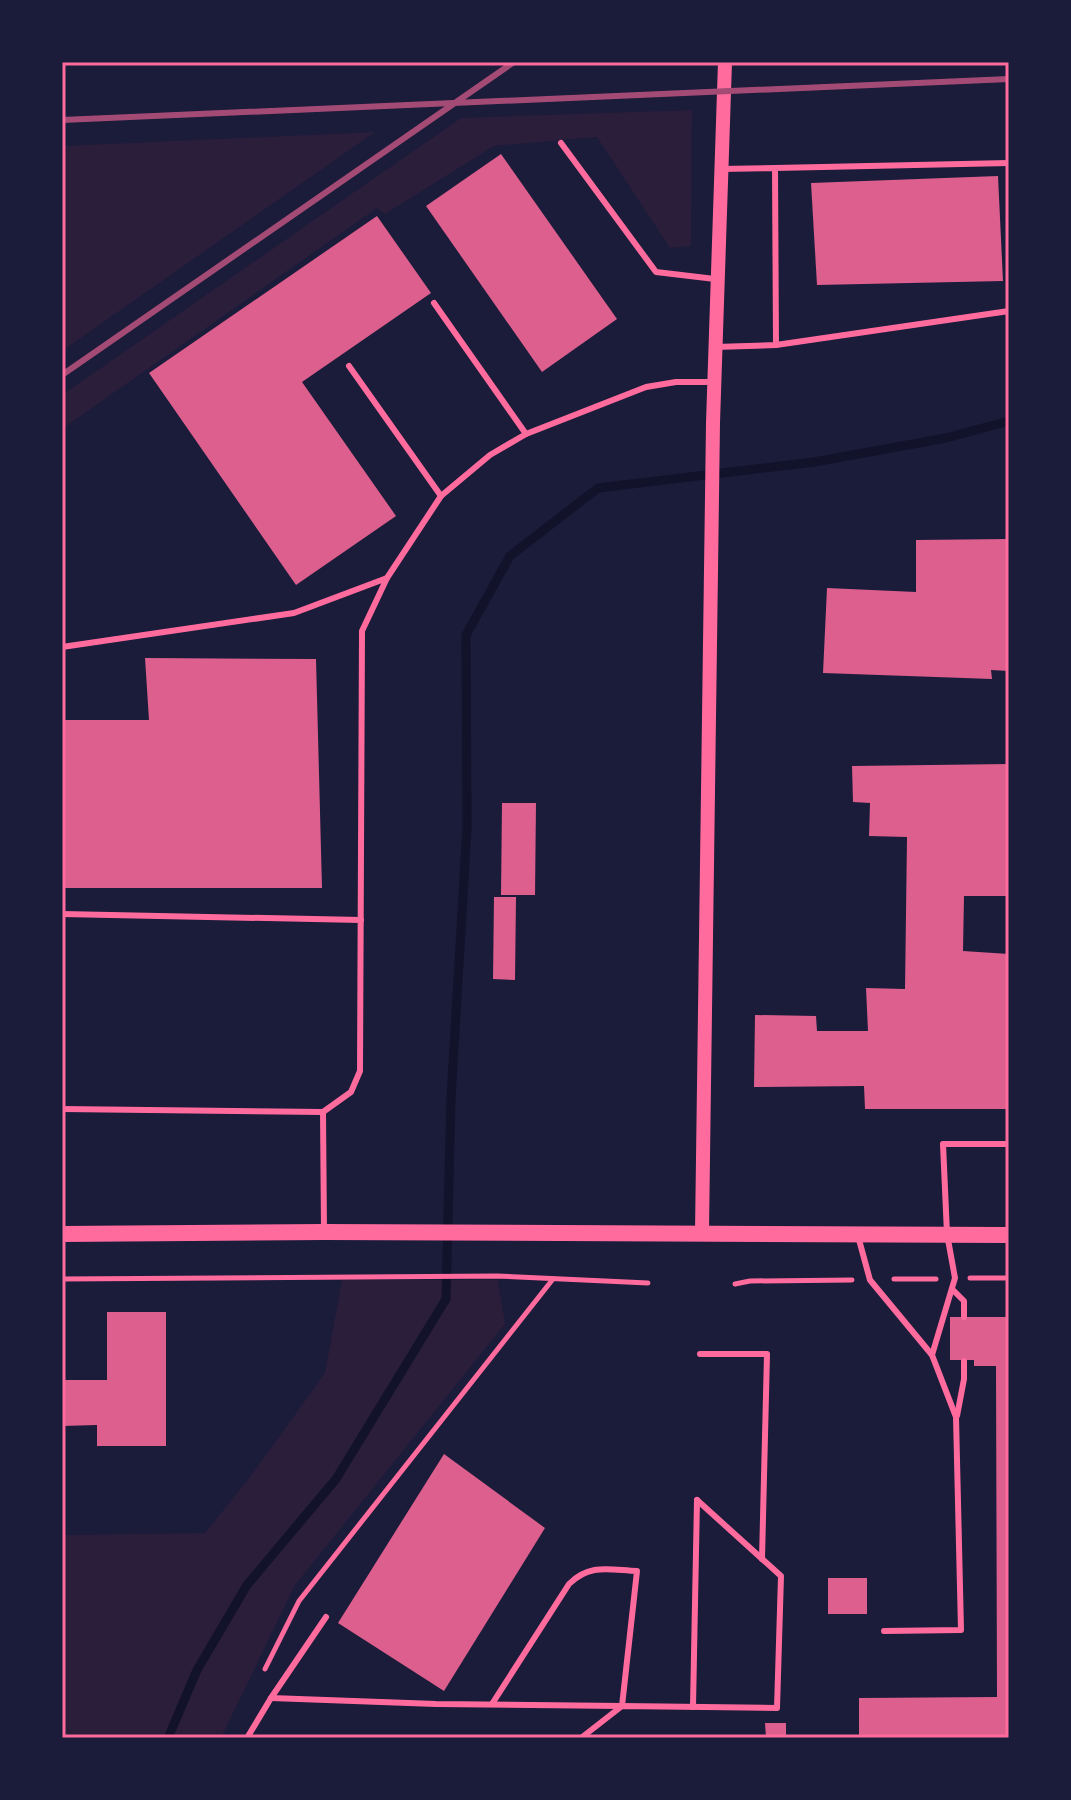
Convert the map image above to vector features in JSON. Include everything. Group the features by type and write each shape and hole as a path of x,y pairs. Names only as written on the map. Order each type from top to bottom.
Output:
{"main road":[{"path":"62,1234 702,1232 1009,1235"}],"street":[{"path":"702,1232 713,423 725,62"}],"lane":[{"path":"561,143 656,272 717,279"},
{"path":"721,169 1009,163"},
{"path":"775,168 776,345"},
{"path":"434,303 526,434"},
{"path":"715,347 776,345 1009,311"},
{"path":"349,366 441,496"},
{"path":"62,1109 323,1112 351,1092 360,1071 362,631 387,578 441,496 490,455 526,434 646,387 676,382 714,382"},
{"path":"62,647 294,613 387,578"},
{"path":"62,914 361,920"},
{"path":"323,1112 324,1232"},
{"path":"932,1355 955,1278 947,1234 943,1144 1009,1144"},
{"path":"857,1233 870,1280 932,1355 956,1417"},
{"path":"953,1290 964,1301 964,1317"},
{"path":"700,1354 767,1354 762,1559"},
{"path":"884,1631 961,1630 956,1417 964,1379 964,1361"},
{"path":"271,1698 492,1704 693,1707 777,1708 781,1576 697,1500 693,1707"},
{"path":"492,1704 569,1584 579,1575 596,1569 637,1571 622,1706 581,1738"},
{"path":"247,1738 326,1617"}],"path":[{"path":"62,1279 497,1276 648,1283"},
{"path":"265,1670 299,1601 553,1278"}],"shaded area":[{"path":"692,110 691,246 670,248 597,137 494,146 385,214 377,208 62,429 62,395 461,118"},
{"path":"375,132 62,351 62,146"},
{"path":"342,1280 498,1280 505,1324 295,1585 221,1738 62,1738 62,1535 205,1533 325,1373"}],"building":[{"path":"501,154 617,319 542,372 426,206"},
{"path":"998,176 1003,281 817,285 811,183"},
{"path":"377,216 431,293 302,382 396,516 296,585 149,373"},
{"path":"1009,539 1009,671 991,670 992,679 823,673 827,588 916,592 916,540"},
{"path":"145,658 316,659 322,888 62,888 62,720 149,720"},
{"path":"1009,764 1009,896 964,896 963,951 1009,954 1009,1109 865,1109 864,1086 754,1087 755,1015 816,1016 817,1031 868,1031 866,988 905,989 907,837 869,836 870,803 853,802 852,766"},
{"path":"502,803 536,803 535,895 501,895"},
{"path":"494,897 516,897 515,980 493,979"},
{"path":"107,1312 166,1312 166,1446 97,1446 97,1425 62,1426 62,1380 107,1380"},
{"path":"950,1317 1009,1317 1009,1738 859,1738 859,1698 997,1697 996,1366 974,1366 974,1360 950,1360"},
{"path":"444,1454 545,1528 444,1691 338,1623"},
{"path":"828,1578 867,1578 867,1614 828,1614"},
{"path":"765,1723 786,1723 786,1738 766,1738"}],"waterway":[{"path":"168,1738 197,1670 247,1585 336,1479 446,1299 451,1098 467,828 466,635 510,556 598,488 814,462 946,438 1009,421"}],"railway":[{"path":"62,375 514,62"},
{"path":"62,120 1009,79"}]}
